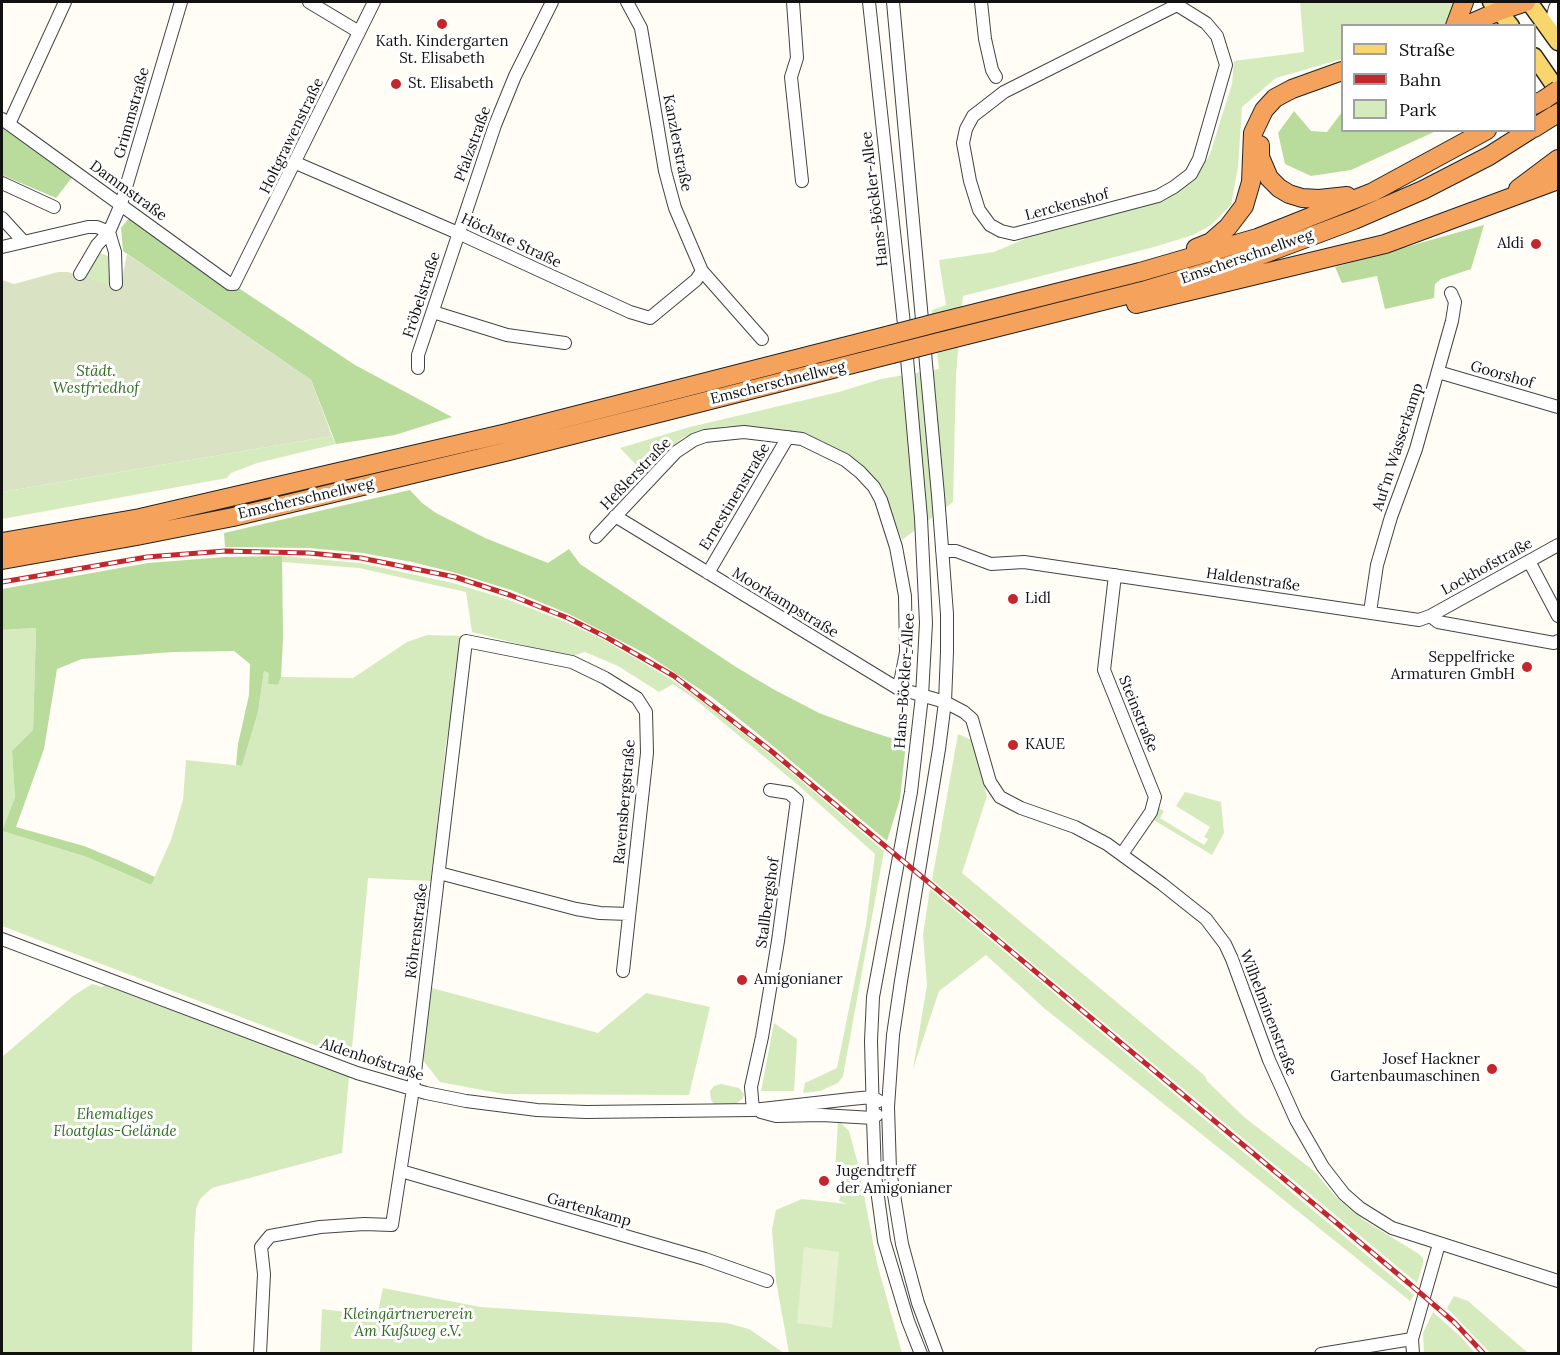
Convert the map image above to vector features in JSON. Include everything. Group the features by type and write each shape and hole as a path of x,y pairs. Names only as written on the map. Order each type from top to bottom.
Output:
{"highway":[{"path":"1456,24 1464,2"},
{"path":"1472,24 1500,16 1527,2"},
{"path":"1140,273 1210,242 1228,226 1244,206 1251,182 1253,133 1264,110 1275,98 1292,89 1341,71"},
{"path":"1341,82 1295,96 1281,104 1264,125 1260,157 1269,178 1289,194 1302,198 1319,199 1373,192"},
{"path":"1536,127 1558,114"},
{"name":"Emscherschnellweg","path":"2,542 140,518 426,452 1140,273 1257,238 1373,192 1483,132"},
{"name":"Emscherschnellweg","path":"2,560 233,517 509,451 1142,291 1256,257 1354,220 1423,190 1489,156 1527,132"},
{"path":"1507,197 1558,159"},
{"path":"1075,308 1097,311 1166,298 1355,252 1385,244 1558,180"}],"main road":[{"path":"1527,2 1557,39"},
{"path":"1536,61 1549,97"}],"street":[{"path":"5,121 65,2"},
{"name":"Grimmstraße","path":"80,274 97,245 109,232 121,204 181,2"},
{"path":"309,2 359,32"},
{"name":"Holtgrawenstraße","path":"237,283 374,2"},
{"name":"Pfalzstraße","path":"458,232 499,115 515,76 552,2"},
{"name":"Kanzlerstraße","path":"627,2 641,28 669,190 702,272 762,339"},
{"path":"793,2 797,58 790,77 802,181"},
{"name":"Hans-Böckler-Allee","path":"869,2 903,315 921,518 926,623 922,696 911,792 873,997 871,1041 875,1175 884,1241 908,1322 921,1353"},
{"path":"893,2 947,614 945,702 893,1035 888,1107 890,1170 902,1244 918,1302 937,1353"},
{"path":"981,2 985,39 992,70 996,77"},
{"path":"1557,39 1552,19 1558,2"},
{"name":"Lerckenshof","path":"1177,3 1206,23 1217,36 1226,65 1199,159 1191,174 1174,188 1158,196 1014,234 990,225 979,210 970,181 963,143 966,129 973,116 1004,92 1177,3"},
{"name":"Dammstraße","path":"5,121 230,284 237,283"},
{"name":"Höchste Straße","path":"296,163 458,232 630,312 650,318 696,280 702,272"},
{"path":"2,183 54,207"},
{"path":"2,218 22,241"},
{"path":"2,247 88,227 97,227 109,232 115,252 116,284"},
{"name":"Fröbelstraße","path":"418,368 418,355 458,232"},
{"name":"Auf'm Wasserkamp","path":"1370,612 1382,546 1410,467 1452,321 1455,302 1451,293"},
{"path":"433,312 507,335 565,343"},
{"name":"Goorshof","path":"1438,372 1558,407"},
{"name":"Heßlerstraße","path":"596,537 676,452 694,440 724,433 744,432 788,437 802,439 845,460 874,487 881,500 896,547 905,596 906,652 897,688"},
{"name":"Ernestinenstraße","path":"708,573 788,437"},
{"name":"Moorkampstraße","path":"615,516 897,688 945,702"},
{"name":"Lockhofstraße","path":"1430,616 1558,545"},
{"name":"Haldenstraße","path":"942,551 956,551 991,564 1024,562 1419,620 1430,616 1438,622 1554,643 1558,641"},
{"path":"1529,561 1558,616"},
{"name":"Steinstraße","path":"1115,575 1104,670 1155,797 1151,812 1122,854"},
{"name":"Röhrenstraße","path":"260,1353 264,1274 261,1247 270,1236 320,1227 392,1225 412,1089 466,641"},
{"name":"Ravensbergstraße","path":"466,641 572,662 605,678 637,698 645,712 647,753 623,971"},
{"name":"Wilhelminenstraße","path":"945,702 972,719 990,782 1000,797 1021,808 1088,833 1122,854 1192,907 1211,925 1225,944 1284,1095 1323,1167 1344,1194 1360,1208 1385,1224 1439,1244 1558,1281"},
{"name":"Stallbergshof","path":"753,1110 751,1087 775,962 796,800 789,793 770,790"},
{"path":"439,873 576,909 628,914"},
{"name":"Aldenhofstraße","path":"2,939 357,1073 412,1089 466,1101 537,1110 586,1112 753,1110 872,1097"},
{"path":"872,1097 888,1107"},
{"path":"873,1118 888,1107"},
{"name":"Aldenhofstraße","path":"753,1110 776,1116 822,1115 873,1118"},
{"name":"Gartenkamp","path":"401,1171 705,1259 767,1281"},
{"path":"1413,1353 1412,1339 1439,1244"},
{"path":"1322,1353 1412,1339"}],"green space":[{"path":"1300,2 1455,2 1452,17 1446,24 1341,24 1341,59 1276,78 1242,107 1238,167 1231,205 1211,225 1193,235 1154,247 963,296 956,374 953,502 902,540 882,486 849,457 767,431 726,426 684,437 645,474 620,448 690,427 839,392 881,379 939,369 932,310 946,305 939,260 994,252 1027,238 1164,200 1183,188 1198,174 1210,154 1232,84 1234,61 1304,52"},
{"path":"1294,111 1311,131 1327,132 1341,113 1341,132 1434,132 1351,170 1311,176 1285,164 1278,133"},
{"path":"2,123 74,175 56,198 2,175"},
{"path":"129,218 225,289 237,287 355,365 452,417 395,435 336,444 311,380 123,251 121,228"},
{"path":"1484,225 1471,269 1441,279 1435,284 1434,298 1385,309 1377,276 1342,283 1335,267"},
{"path":"100,253 108,256 110,286 83,278"},
{"name":"Städt. Westfriedhof","path":"127,254 311,380 332,436 2,492 2,280 14,284 58,272 68,272 120,289"},
{"path":"332,436 336,444 257,463 231,473 227,478 2,519 2,492"},
{"path":"410,490 436,513 485,538 548,563 569,549 580,564 773,689 819,713 906,743 900,799 887,841 713,698 648,655 569,614 511,590 412,562 363,553 309,548 225,547 224,533"},
{"path":"282,556 360,563 453,583 509,600 566,622 604,640 672,680 707,705 884,851 843,1076 838,1083 820,1091 803,1093 805,1083 837,1068 866,925 875,854 798,785 696,700 673,684 659,692 618,666 585,652 569,657 472,632 466,592 359,568 282,562"},
{"path":"282,556 281,677 278,685 268,684 269,673 264,671 258,712 242,766 236,765 238,744 249,695 250,664 234,651 173,652 82,659 57,669 44,749 16,827 84,846 118,860 155,877 151,885 87,857 2,831 15,797 12,751 33,730 36,628 2,630 2,589 148,563 225,557"},
{"path":"36,628 33,730 12,751 15,797 2,831 2,630"},
{"path":"427,635 465,636 446,744 431,881 368,878 351,1059 2,926 2,831 87,857 151,885 171,840 183,800 186,760 242,766 258,712 264,671 269,672 269,684 278,685 281,677 353,678 407,642"},
{"path":"958,734 972,740 987,796 962,873 1204,1075 1208,1082 1244,1117 1314,1171 1336,1197 1365,1221 1419,1254 1423,1258 1423,1264 1417,1283 932,880"},
{"path":"1185,792 1221,802 1224,833 1212,855 1152,819 1159,808 1164,811 1160,818 1204,845 1208,839 1204,837 1210,827 1176,806"},
{"path":"930,889 1414,1295 1410,1301 1044,1008 986,955 939,991 913,1069 927,985 923,934"},
{"name":"Ehemaliges Floatglas-Gelände","path":"92,984 102,987 104,985 349,1077 342,1153 212,1188 200,1199 196,1209 194,1243 192,1353 2,1353 2,1057 73,996"},
{"path":"432,988 598,1033 646,993 710,1007 689,1095 504,1094 440,1082 422,1059"},
{"path":"774,1023 797,1039 794,1091 761,1091"},
{"path":"721,1084 739,1088 744,1094 743,1098 736,1104 714,1104 710,1091 714,1086"},
{"path":"838,1120 849,1131 858,1164 877,1263 902,1353 789,1353 776,1281 772,1229 776,1210 802,1199 847,1204 839,1201 844,1180 835,1172"},
{"path":"804,1247 839,1252 832,1328 797,1323"},
{"name":"Kleingärtnerverein Am Kußweg e.V.","path":"383,1288 480,1307 727,1323 749,1329 784,1353 320,1353 322,1309 377,1316"},
{"path":"1454,1296 1468,1301 1528,1353 1490,1353 1447,1308"},
{"path":"1433,1312 1475,1353 1424,1353 1423,1333"}],"railway":[{"path":"2,582 147,557 225,551 309,553 361,558 455,577 510,595 568,618 606,637 674,676 770,750 1411,1285 1455,1323 1484,1354"}],"place":[{"name":"Kath. Kindergarten St. Elisabeth","path":"442,24"},
{"name":"St. Elisabeth","path":"396,84"},
{"name":"Aldi","path":"1536,244"},
{"name":"Lidl","path":"1013,599"},
{"name":"Seppelfricke Armaturen GmbH","path":"1527,667"},
{"name":"KAUE","path":"1013,745"},
{"name":"Amigonianer","path":"742,980"},
{"name":"Josef Hackner Gartenbaumaschinen","path":"1492,1069"},
{"name":"Jugendtreff der Amigonianer","path":"824,1181"}]}
